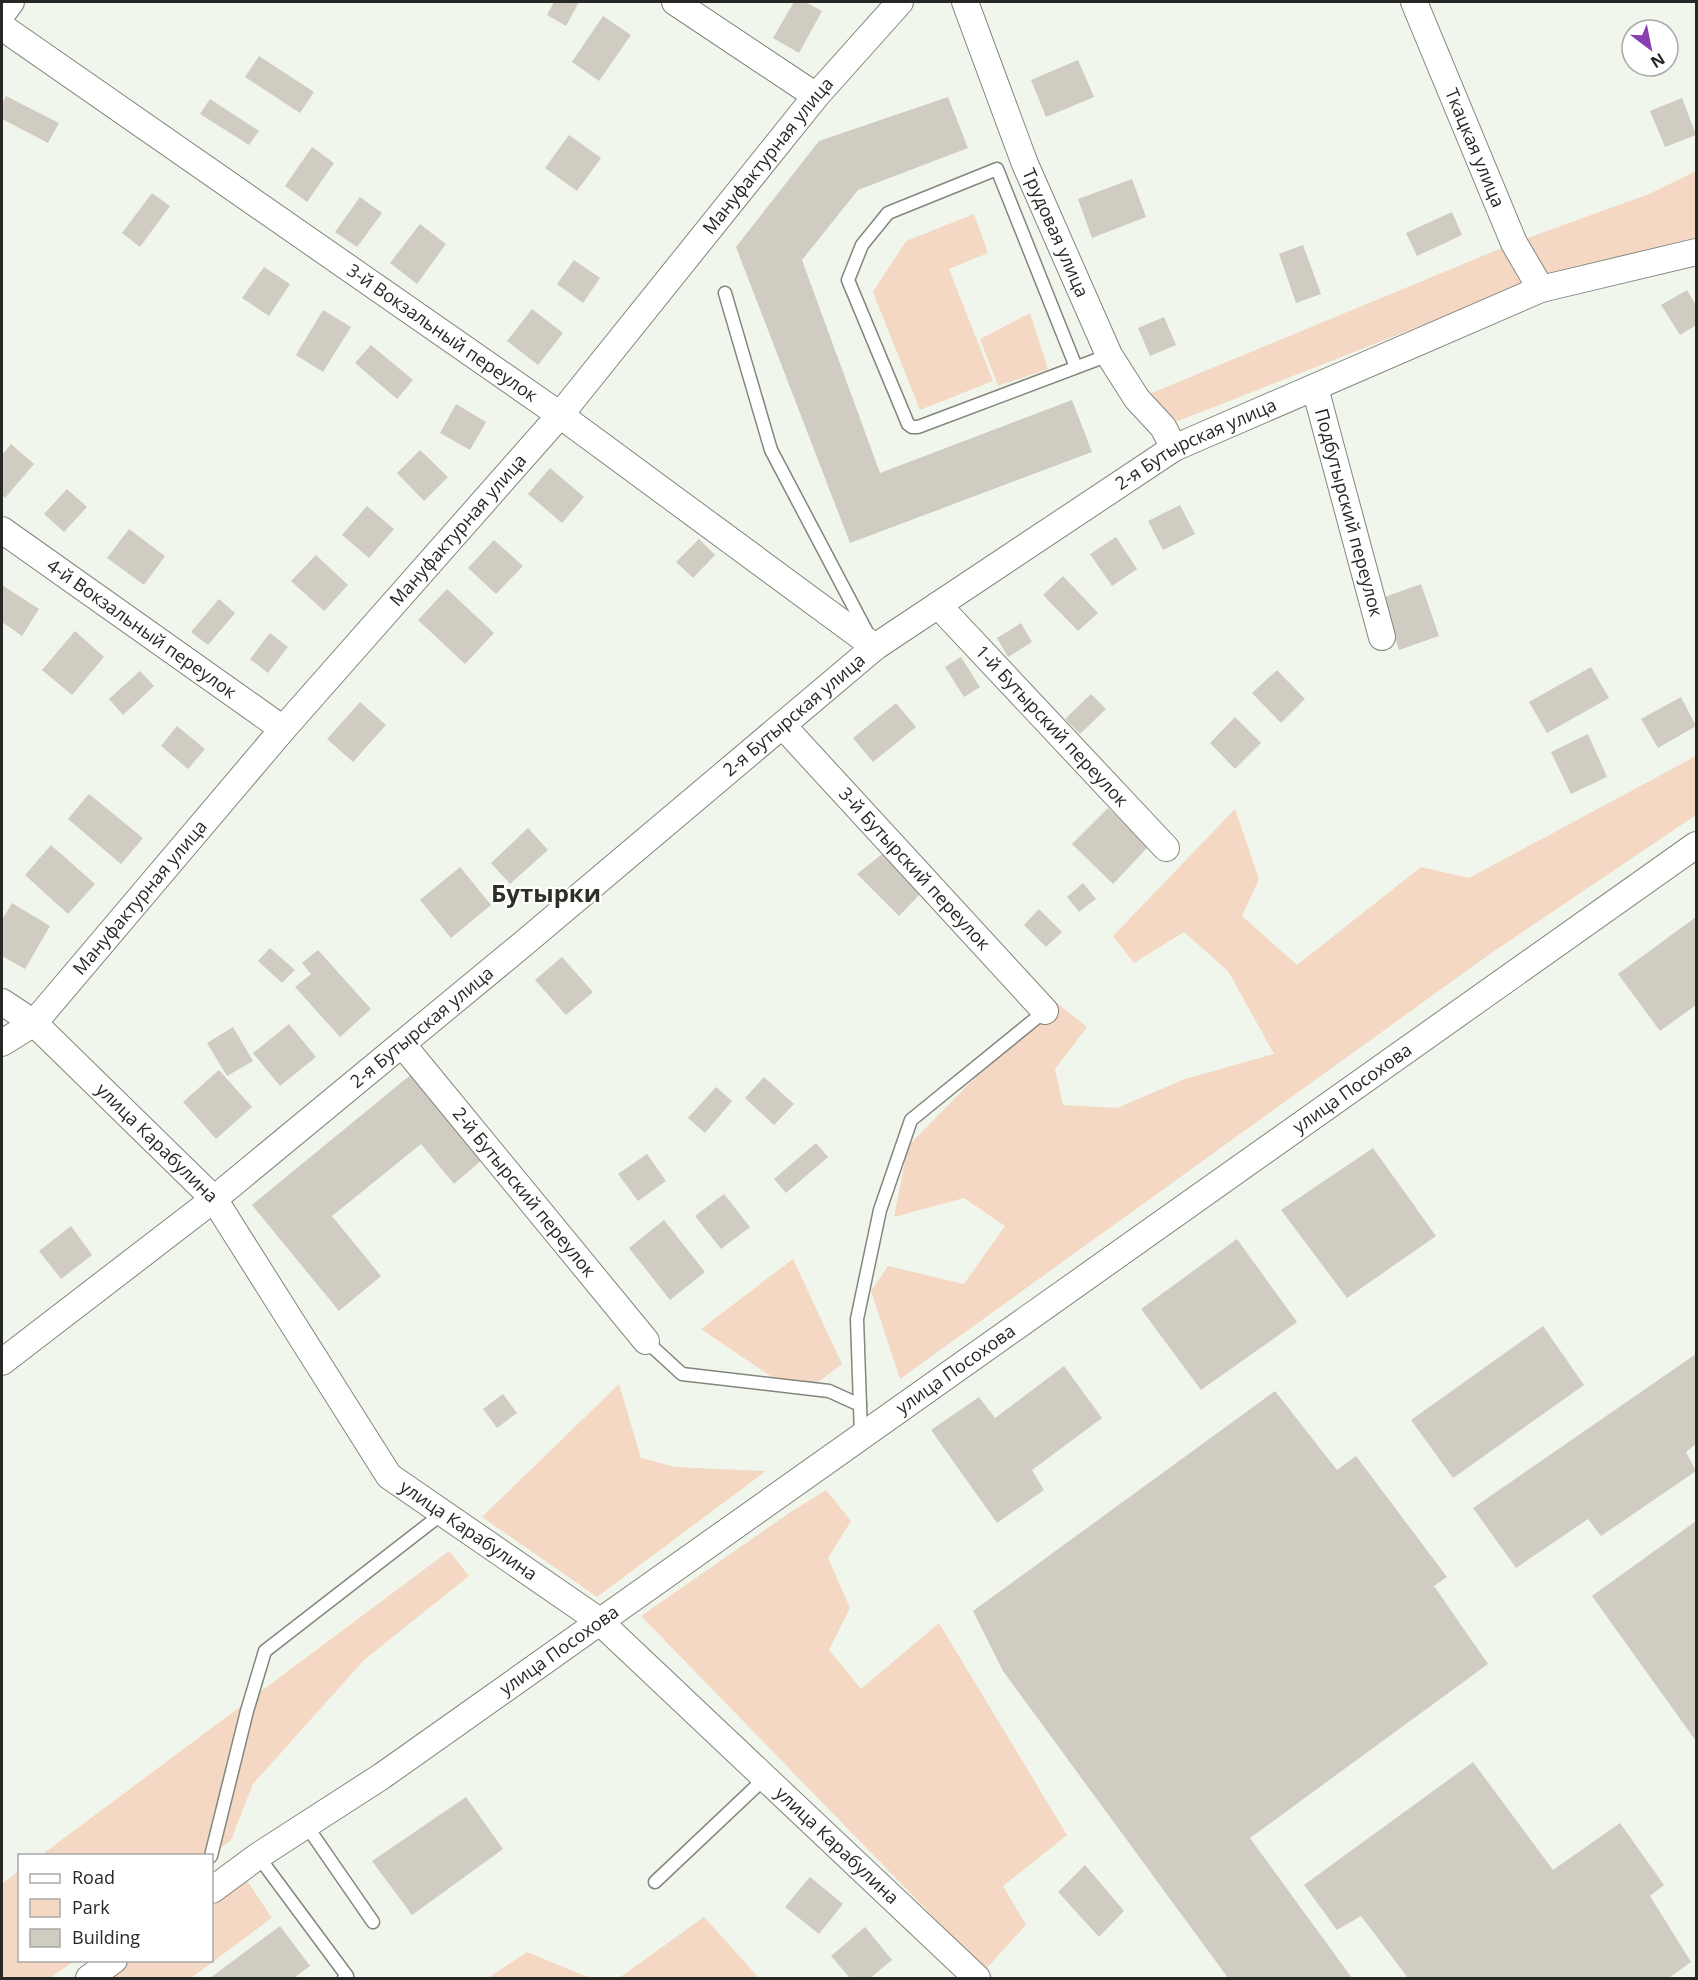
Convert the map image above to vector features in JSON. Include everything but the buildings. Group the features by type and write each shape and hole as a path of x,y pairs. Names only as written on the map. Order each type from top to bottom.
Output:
{"street":[{"path":"2,14 11,2"},
{"path":"675,2 816,96"},
{"name":"Мануфактурная улица","path":"2,1043 34,1023 283,729 560,415 816,96 900,2"},
{"name":"Трудовая улица","path":"965,2 1026,164 1109,354 1137,399 1162,427 1174,448"},
{"name":"Ткацкая улица","path":"1414,2 1514,243 1541,289"},
{"name":"3-й Вокзальный переулок","path":"2,27 560,415 875,647"},
{"name":"2-я Бутырская улица","path":"2,1362 214,1199 875,647 1174,448 1541,289 1696,252"},
{"name":"Подбутырский переулок","path":"1315,388 1382,637"},
{"name":"4-й Вокзальный переулок","path":"2,530 283,729"},
{"name":"1-й Бутырский переулок","path":"938,605 1166,848"},
{"name":"3-й Бутырский переулок","path":"783,726 1044,1011"},
{"name":"улица Посохова","path":"213,1889 258,1856 382,1776 598,1620 1696,845"},
{"name":"улица Карабулина","path":"2,1002 34,1023 214,1199 389,1476 598,1620 977,1978"},
{"name":"2-й Бутырский переулок","path":"402,1044 646,1341"},
{"path":"89,1978 111,1962"}],"lane":[{"path":"1076,367 996,170 888,213 862,245 848,280 908,424 912,427 1076,367 1109,354"},
{"path":"725,293 771,450 875,647"},
{"path":"861,1435 857,1319 880,1210 911,1120 1044,1011"},
{"path":"646,1341 682,1374 829,1390 860,1405"},
{"path":"212,1854 265,1651 443,1513"},
{"path":"655,1882 765,1778"},
{"path":"306,1825 373,1922"},
{"path":"258,1856 347,1976 344,1978"}],"green space":[{"path":"1696,171 1696,243 1535,281 1163,427 1137,399 1514,243 1649,194"},
{"path":"974,214 988,253 949,269 993,381 920,410 873,292 906,241"},
{"path":"1030,313 1048,369 998,386 980,339"},
{"path":"1696,756 1696,815 1490,954 900,1379 871,1291 888,1266 964,1284 1005,1226 964,1198 894,1217 908,1146 1052,999 1087,1027 1055,1069 1063,1105 1117,1108 1185,1079 1274,1054 1228,971 1184,932 1134,963 1113,936 1235,809 1259,879 1242,916 1297,965 1421,867 1469,878"},
{"path":"793,1259 842,1364 800,1396 701,1329"},
{"path":"619,1384 641,1458 675,1467 766,1471 597,1597 482,1517"},
{"path":"826,1490 851,1521 828,1558 850,1608 829,1650 861,1689 939,1623 1067,1835 1003,1886 1026,1925 985,1970 641,1616 789,1513"},
{"path":"449,1551 469,1576 364,1660 253,1784 231,1840 212,1854 43,1854"},
{"path":"18,1872 18,1962 73,1962 50,1978 2,1978 2,1884"},
{"path":"242,1873 272,1918 213,1962 213,1895"},
{"path":"704,1917 759,1978 619,1978"},
{"path":"527,1952 590,1978 488,1978"},
{"path":"124,1962 213,1962 191,1978 102,1978"}],"district":[{"name":"Бутырки","path":"546,894"}]}
